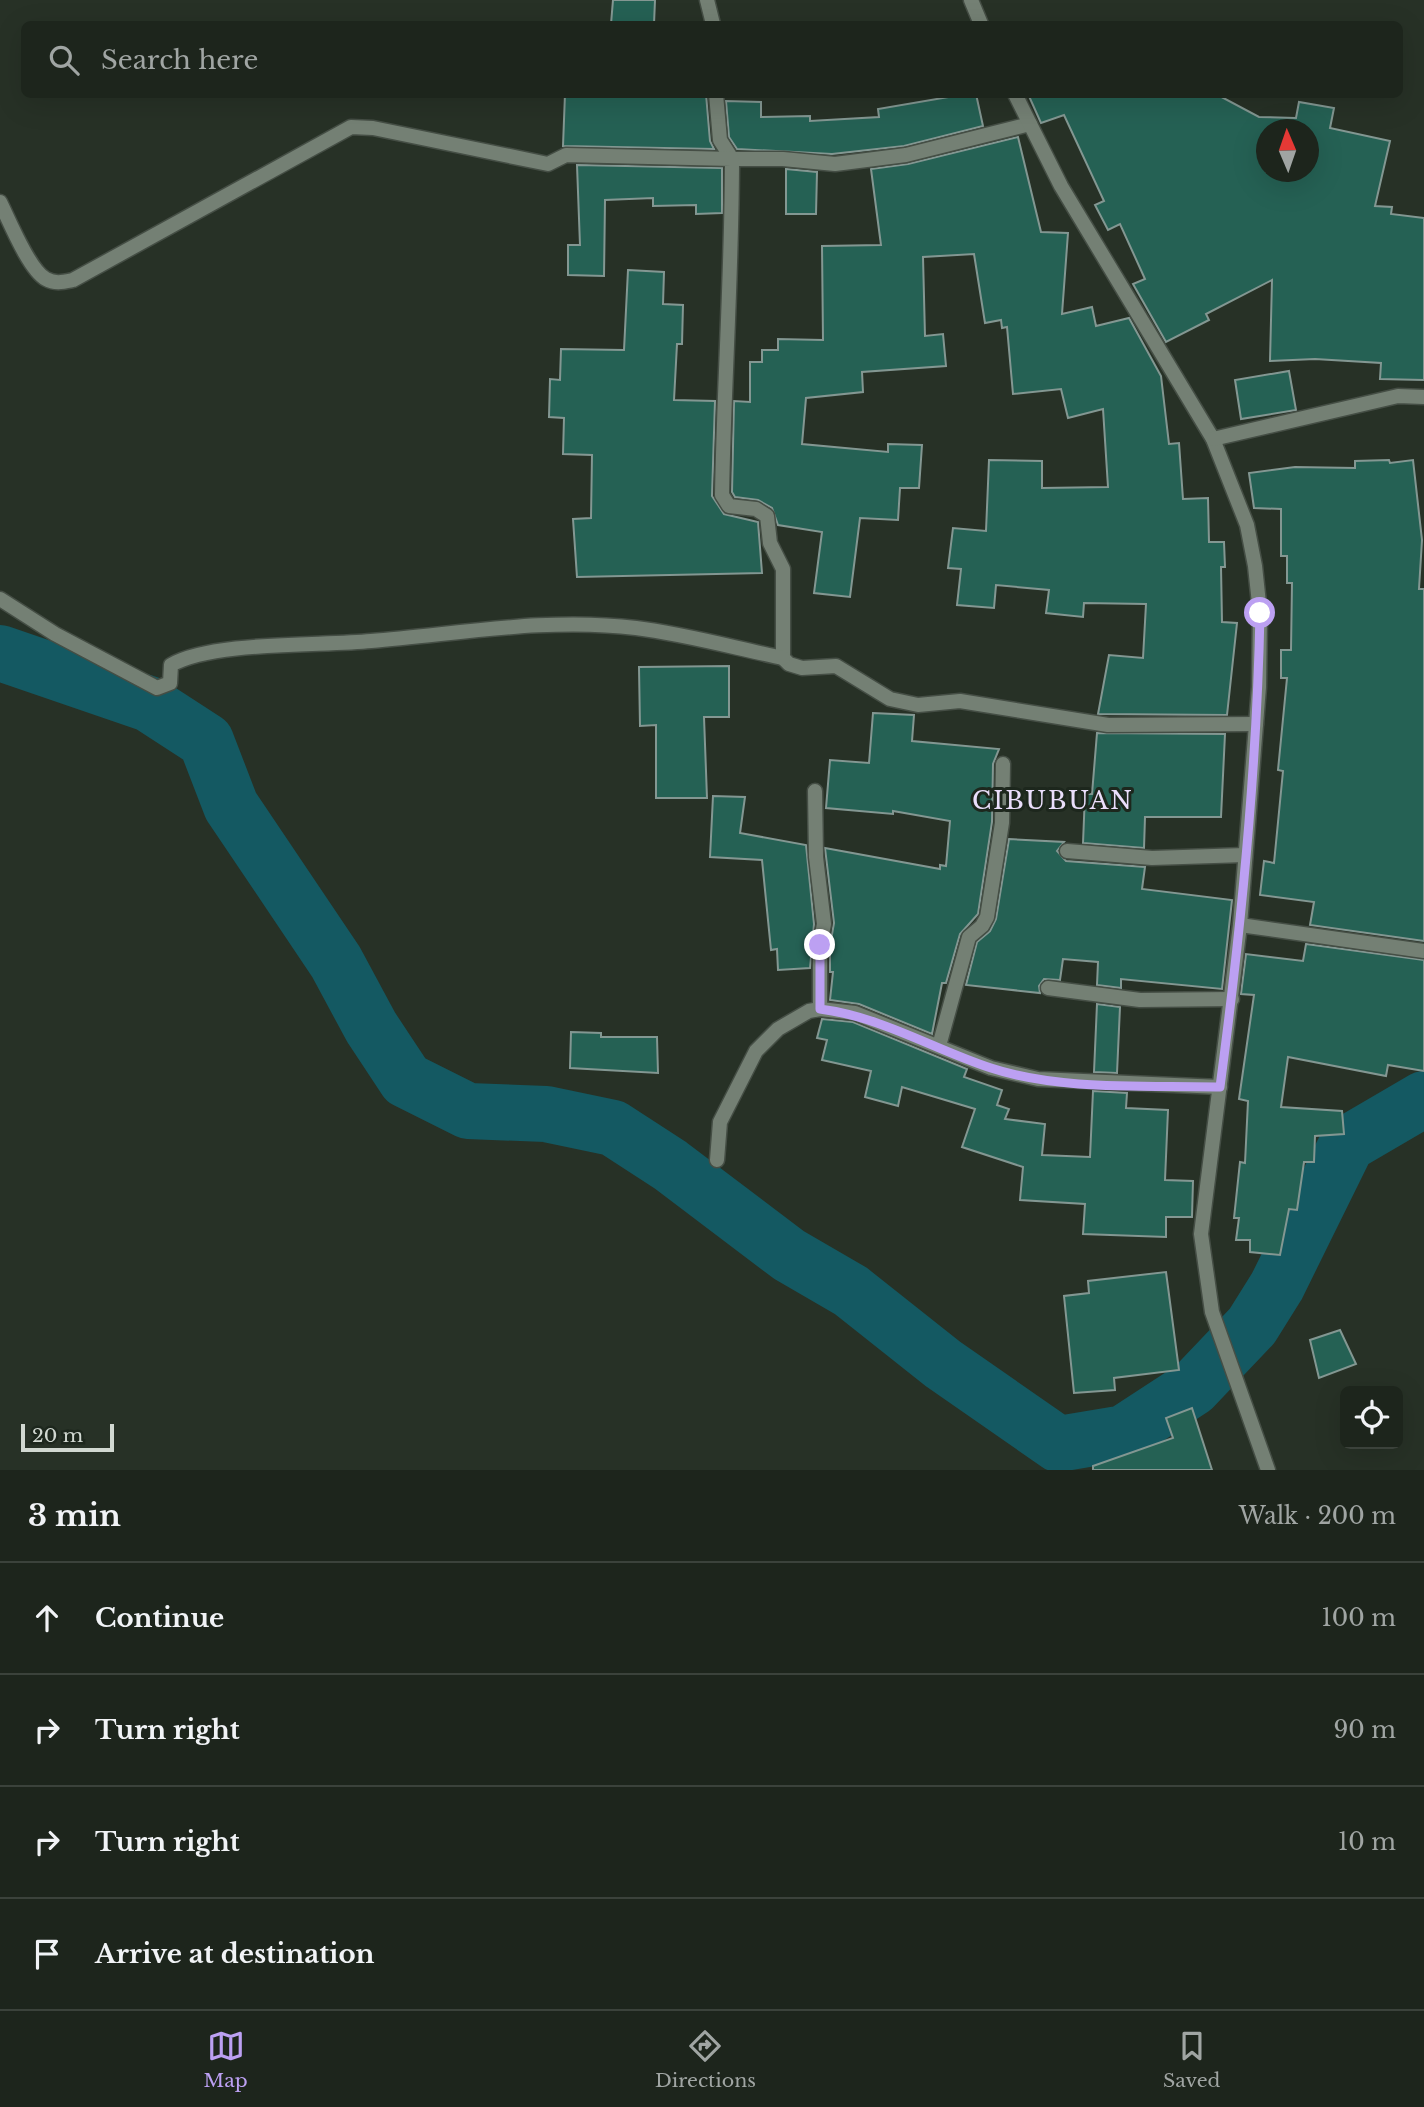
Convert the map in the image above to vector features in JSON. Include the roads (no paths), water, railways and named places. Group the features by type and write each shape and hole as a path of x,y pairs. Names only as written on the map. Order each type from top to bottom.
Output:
{"street":[{"path":"708,0 712,21"},
{"path":"971,0 980,21"},
{"path":"716,98 720,139 732,159 732,269 724,385 722,495 724,503 730,506 756,509 767,516 770,543 783,569 783,657"},
{"path":"1017,98 1061,187 1213,439 1247,525 1255,566 1260,613 1256,724 1240,925 1201,1234 1212,1312 1268,1470"},
{"path":"0,202 34,267 43,278 55,283 73,280 351,127 373,128 548,164 566,155 783,159 835,164 906,155 1030,124"},
{"path":"1213,439 1398,396 1424,397"},
{"path":"0,599 55,634 157,688 170,683 171,666 186,657 267,647 370,642 503,627 586,625 638,628 783,657 789,664 802,668 836,666 890,699 918,705 960,701 1108,725 1256,724"},
{"path":"939,1046 969,937 982,926 987,917 1002,823 1003,764"},
{"path":"815,791 816,857 824,924 820,945 820,1009"},
{"path":"1067,851 1152,858 1245,855"},
{"path":"1240,925 1424,951"},
{"path":"1048,988 1140,1000 1232,999"},
{"path":"717,1160 719,1122 756,1051 778,1029 809,1011 820,1009 855,1013 991,1068 1038,1079 1220,1087"}],"waterway":[{"path":"0,653 149,704 206,741 231,806 336,962 371,1027 406,1080 468,1111 546,1114 613,1128 670,1165 789,1255 851,1291 943,1364 1058,1444 1124,1433 1193,1388 1252,1326 1277,1286 1347,1144 1424,1099"}],"district":[{"name":"CIBUBUAN","path":"1053,800"}]}
